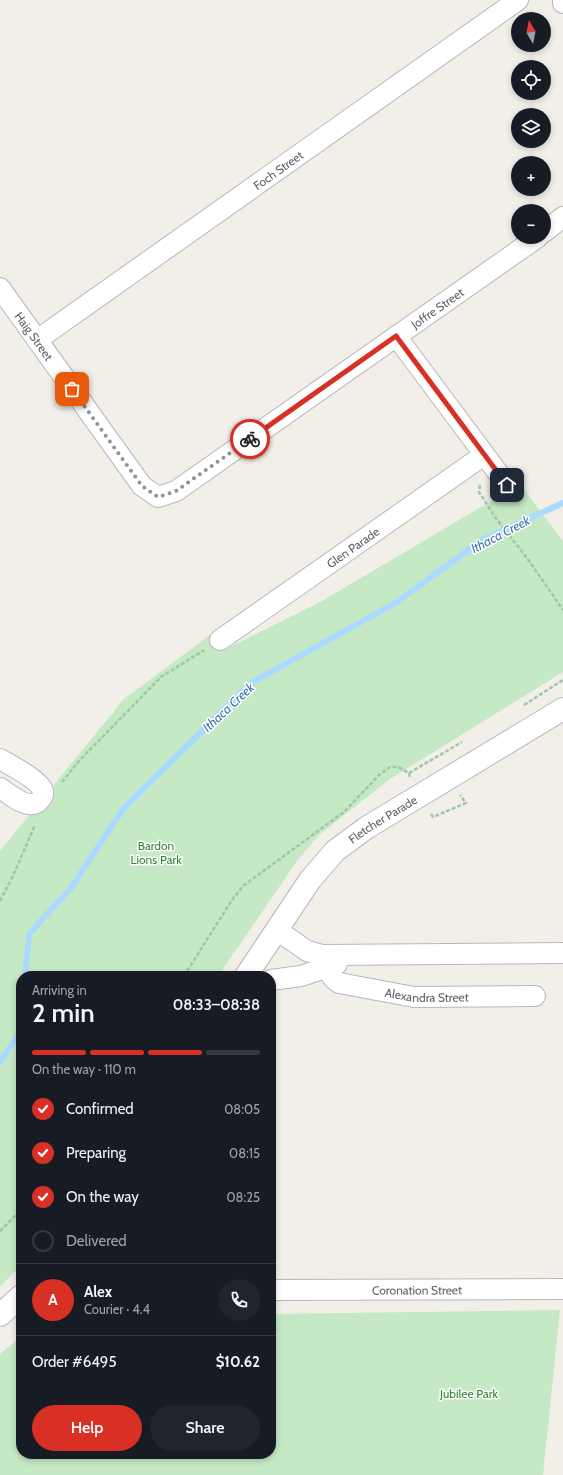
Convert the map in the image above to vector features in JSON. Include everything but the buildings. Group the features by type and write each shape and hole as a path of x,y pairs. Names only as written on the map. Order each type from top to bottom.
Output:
{"street":[{"name":"Foch Street","path":"38,340 518,0"},
{"path":"551,227 563,218"},
{"name":"Joffre Street","path":"158,497 176,491 528,244"},
{"name":"Haig Street","path":"0,288 142,486 158,497"},
{"path":"396,336 507,485"},
{"name":"Glen Parade","path":"220,640 484,455"},
{"name":"Fletcher Parade","path":"252,971 277,930 320,867 335,851 366,828 563,709"},
{"path":"0,759 37,782 42,789 43,794 38,802 30,804 22,802 0,788"},
{"path":"277,930 307,951 317,955 364,956 563,953"},
{"path":"276,979 301,976 364,956"},
{"name":"Alexandra Street","path":"326,968 339,983 406,996 535,996"},
{"name":"Coronation Street","path":"276,1290 563,1289"},
{"path":"0,1315 16,1301"}],"path":[{"path":"495,517 527,558 563,610"},
{"path":"58,787 79,761 161,677 220,640"},
{"path":"517,709 563,680"},
{"path":"408,773 464,741"},
{"path":"187,971 232,900 244,886 344,812 379,775 390,767 398,767 408,773 420,795"},
{"path":"0,901 13,876 35,824"},
{"path":"0,1232 16,1215"}],"green space":[{"name":"Bardon Lions Park","path":"520,484 563,541 563,672 390,779 319,835 297,861 221,971 16,971 16,1270 0,1287 0,851 124,699 214,632 228,648 322,601"},
{"name":"Jubilee Park","path":"560,1310 543,1475 0,1475 0,1354 16,1341 16,1459 276,1459 276,1314"}],"waterway":[{"name":"Ithaca Creek","path":"25,971 29,934 71,888 123,809 251,683 397,602 482,540 563,503"},
{"name":"Ithaca Creek","path":"0,1062 16,1038"}],"way so far":[{"path":"72,389 142,486 158,497 176,491 250,439"}],"route":[{"path":"250,439 396,336 507,485"}]}
